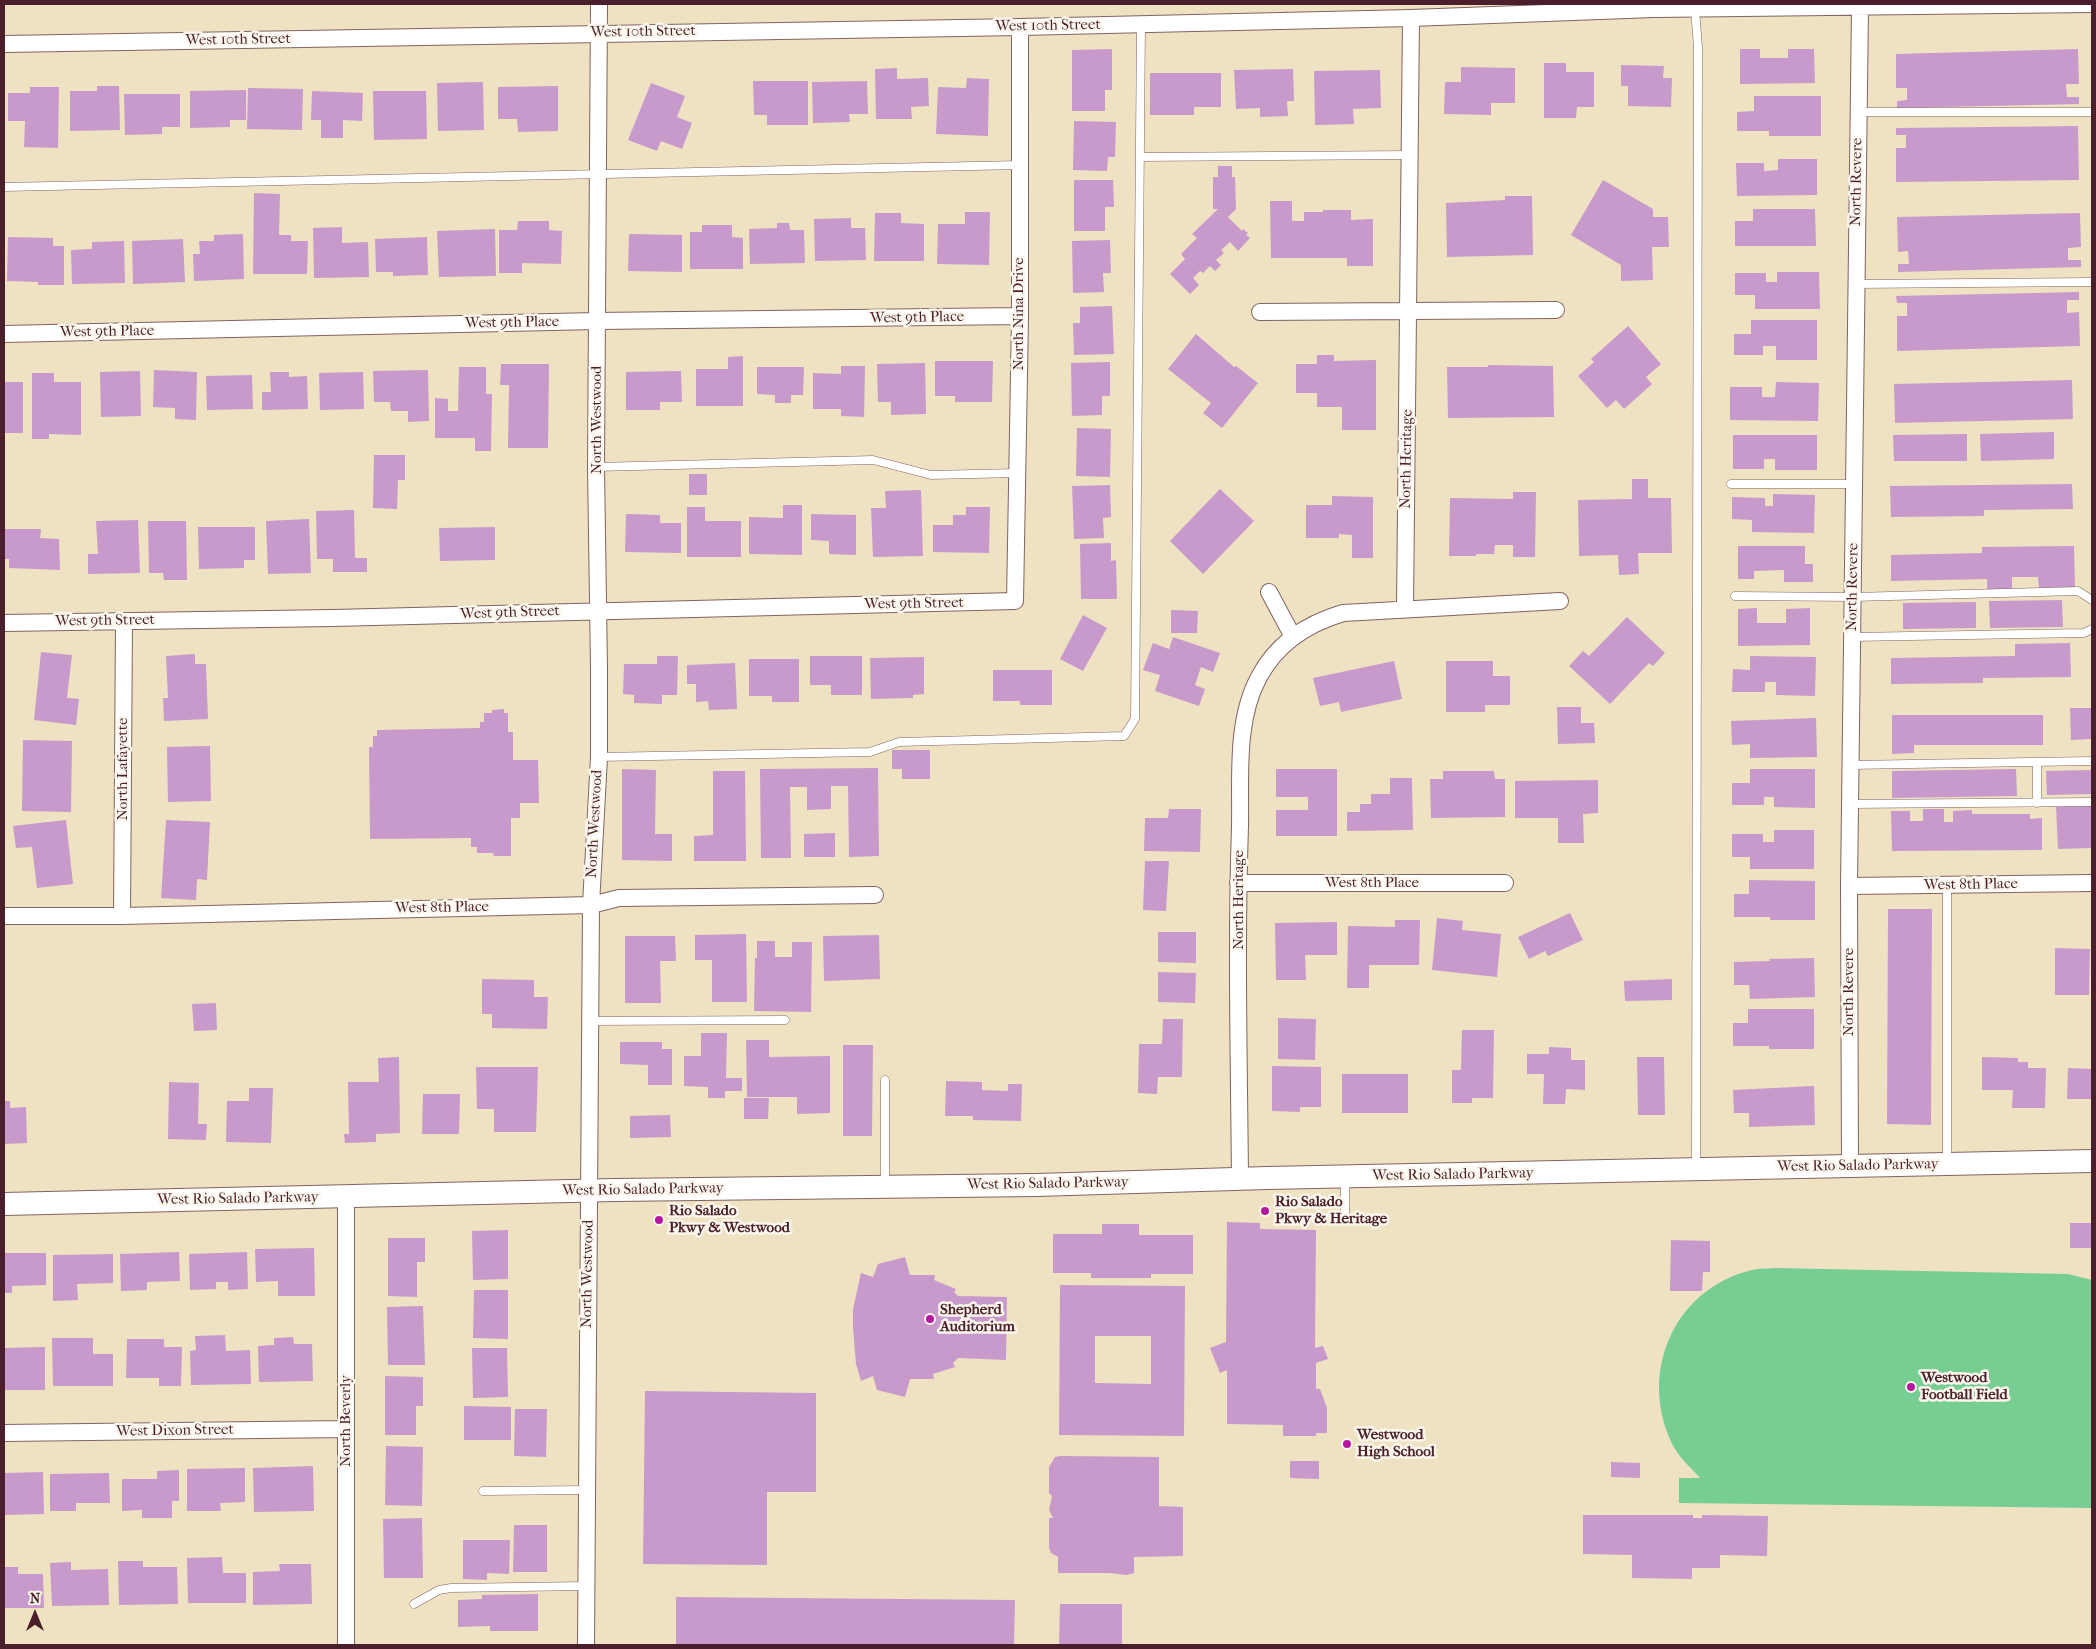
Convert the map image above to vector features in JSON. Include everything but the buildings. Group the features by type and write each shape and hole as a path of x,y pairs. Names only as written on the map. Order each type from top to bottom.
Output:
{"main road":[{"name":"West Rio Salado Parkway","path":"4,1204 2092,1161"}],"street":[{"name":"North Westwood","path":"586,1645 590,1021 592,905 599,757 600,611 596,467 597,32 599,4"},
{"name":"West 10th Street","path":"4,44 1411,18 1551,8 1860,8 2092,4"},
{"name":"North Revere","path":"1850,1166 1850,765 1860,8"},
{"name":"North Heritage","path":"1405,608 1411,18"},
{"name":"North Nina Drive","path":"1015,601 1020,316 1020,26"},
{"path":"1260,312 1556,310"},
{"name":"West 9th Place","path":"4,334 597,321 1020,316"},
{"path":"1269,592 1292,636"},
{"name":"West 9th Street","path":"4,623 333,618 1015,601"},
{"name":"North Heritage","path":"1240,1179 1238,883 1242,747 1246,708 1258,679 1272,656 1292,636 1320,620 1343,612 1560,601"},
{"name":"North Lafayette","path":"122,916 124,621"},
{"name":"West 8th Place","path":"1238,883 1505,883"},
{"name":"West 8th Place","path":"1849,886 2092,883"},
{"name":"West 8th Place","path":"7,916 122,916 592,905 619,898 875,895"},
{"name":"North Beverly","path":"346,1197 346,1645"},
{"name":"West Dixon Street","path":"4,1433 346,1429"}],"lane":[{"path":"1695,9 1698,48 1696,1170"},
{"path":"599,757 870,752 899,742 1124,736 1135,719 1141,24"},
{"path":"1858,112 2092,112"},
{"path":"1140,157 1410,156"},
{"path":"4,187 1020,165"},
{"path":"1856,284 2092,282"},
{"path":"596,467 873,460 931,475 1017,473"},
{"path":"1731,484 1854,484"},
{"path":"1735,596 1853,597 2078,591 2092,600"},
{"path":"1852,637 2084,633 2092,629"},
{"path":"1850,765 2092,761"},
{"path":"2037,762 2037,803"},
{"path":"1850,804 2092,802"},
{"path":"1947,885 1947,1164"},
{"path":"590,1021 785,1020"},
{"path":"884,1187 885,1080"},
{"path":"1346,1177 1346,1215"},
{"path":"483,1491 587,1490"},
{"path":"414,1604 439,1590 451,1588 586,1586"}],"green space":[{"name":"Westwood Football Field","path":"1775,1268 2068,1274 2092,1280 2092,1508 1679,1503 1679,1478 1700,1478 1675,1449 1664,1421 1659,1393 1661,1366 1669,1340 1682,1316 1701,1296 1724,1280 1752,1270"}],"place":[{"name":"Rio Salado Pkwy & Heritage","path":"1265,1211"},
{"name":"Rio Salado Pkwy & Westwood","path":"659,1220"},
{"name":"Shepherd Auditorium","path":"930,1319"},
{"name":"Westwood Football Field","path":"1911,1387"},
{"name":"Westwood High School","path":"1347,1444"}]}
